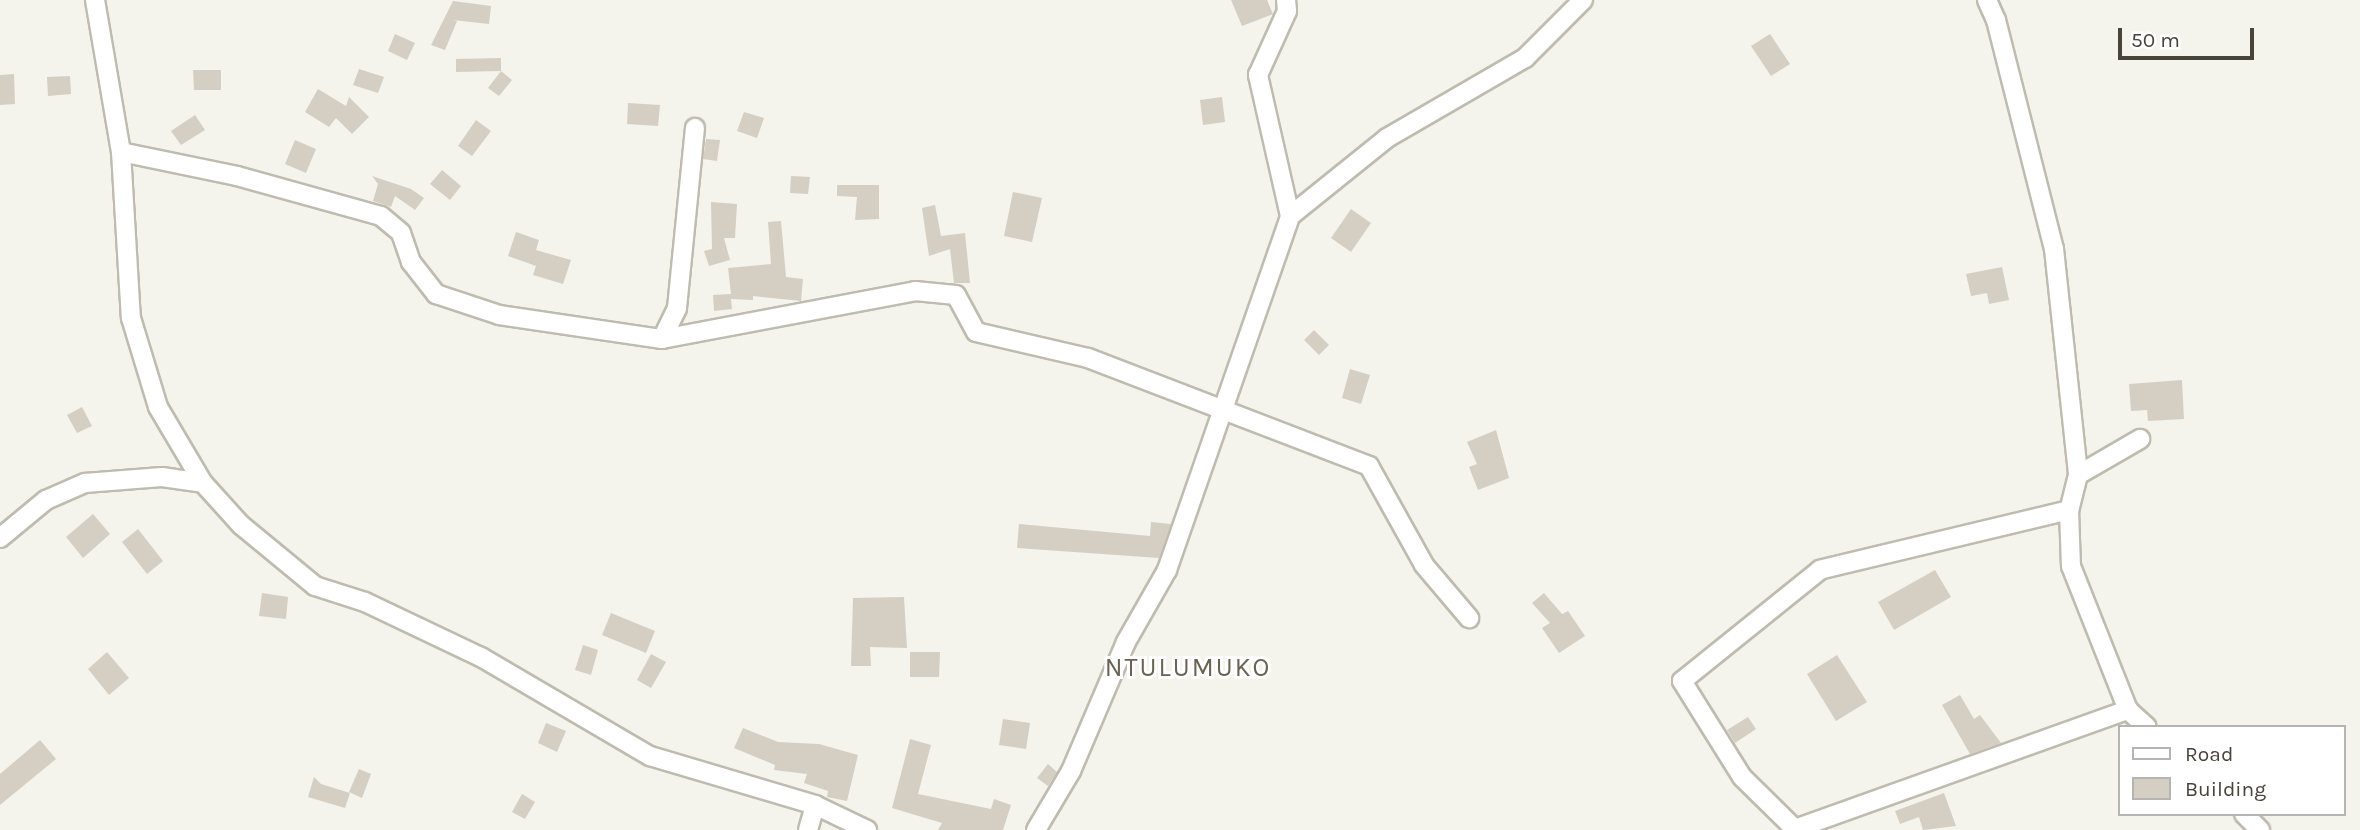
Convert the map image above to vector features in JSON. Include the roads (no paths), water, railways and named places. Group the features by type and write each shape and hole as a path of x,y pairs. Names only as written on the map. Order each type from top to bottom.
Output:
{"street":[{"path":"95,0 121,152 131,318 158,407 203,483 241,525 316,586 365,602 481,657 650,756 815,806 867,830"},
{"path":"1036,830 1071,772 1126,642 1167,570 1225,413 1290,216 1258,75 1287,11 1286,0"},
{"path":"1290,216 1387,138 1525,58 1583,0"},
{"path":"1987,0 1996,20 2054,249 2078,475 2069,510 2071,566 2128,710 2145,725"},
{"path":"662,339 677,308 695,128"},
{"path":"121,152 237,176 381,216 401,233 411,262 436,294 499,315 662,339 915,291 956,295 976,332 1088,358 1225,413 1369,466 1424,565 1469,618"},
{"path":"2078,475 2140,439"},
{"path":"0,538 46,500 85,483 162,477 203,483"},
{"path":"2069,510 1821,570 1682,681 1742,777 1795,829 2128,710"},
{"path":"808,830 815,806"},
{"path":"2246,816 2260,830"}],"district":[{"name":"NTULUMUKO","path":"1188,668"}]}
